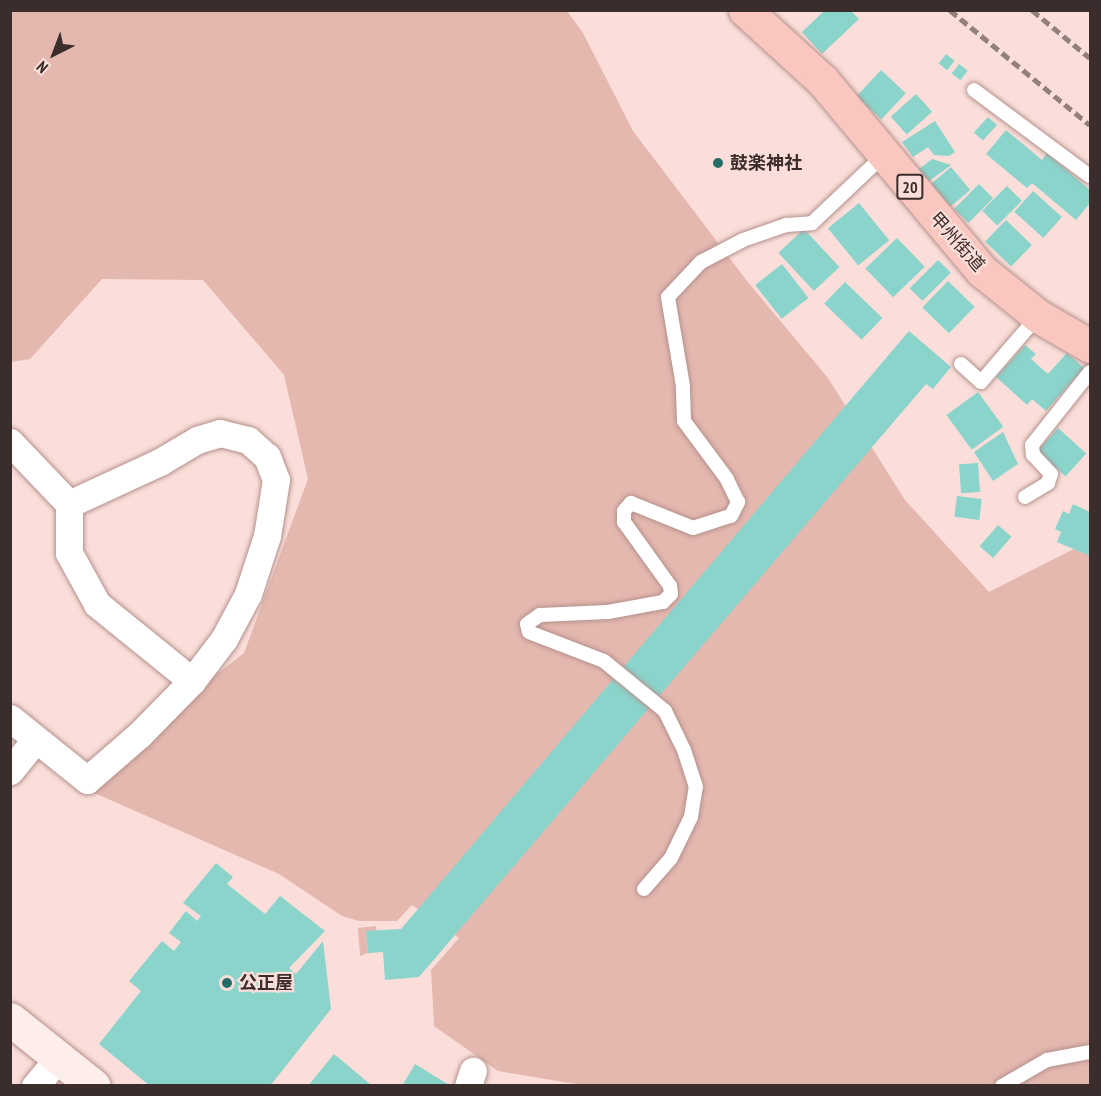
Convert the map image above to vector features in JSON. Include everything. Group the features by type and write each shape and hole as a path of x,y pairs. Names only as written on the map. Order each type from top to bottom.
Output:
{"highway":[{"name":"甲州街道","path":"745,10 801,58 885,154 982,272 1038,316 1090,346"}],"street":[{"path":"10,718 87,780 192,681 224,639 248,594 267,536 276,480 267,457 248,440 220,433 197,440 160,462 69,504"},
{"path":"10,442 69,504 69,553 97,604 192,681"},
{"path":"10,771 35,740"},
{"path":"10,1019 94,1086"},
{"path":"35,1086 59,1058"}],"lane":[{"path":"974,90 1090,176"},
{"path":"644,889 671,858 691,817 696,787 684,750 665,711 604,662 530,632 527,624 540,615 608,612 663,602 671,594 670,586 624,522 624,511 631,503 693,528 731,516 738,502 728,478 684,421 683,386 668,297 701,262 743,240 786,225 812,223 885,154"},
{"path":"961,364 981,382 1038,316"},
{"path":"1025,497 1048,483 1051,474 1033,455 1032,445 1090,372"},
{"path":"1002,1086 1047,1060 1090,1052"}],"shaded area":[{"path":"11,11 567,11 583,33 633,131 747,281 828,378 905,500 989,592 1074,549 1090,556 1090,1085 588,1086 498,1071 434,1026 431,970 459,938 412,905 397,921 359,921 342,916 279,874 92,792 205,683 244,653 308,479 284,375 203,280 102,279 30,359 11,362"},
{"path":"376,926 376,931 366,932 368,953 360,956 358,928"}],"building":[{"path":"825,10 850,10 859,19 822,54 802,32"},
{"path":"946,54 955,61 947,70 939,63"},
{"path":"959,64 968,71 960,80 952,73"},
{"path":"881,70 906,93 881,120 856,96"},
{"path":"916,94 932,112 907,135 891,117"},
{"path":"988,117 997,125 983,141 974,133"},
{"path":"935,121 955,152 949,156 934,155 928,147 913,157 902,142"},
{"path":"1006,130 1042,160 1047,153 1090,190 1090,203 1076,220 1032,183 1027,188 986,154"},
{"path":"932,159 951,165 928,182 918,170"},
{"path":"951,167 970,190 950,207 931,184"},
{"path":"979,184 993,198 968,223 954,209"},
{"path":"1007,186 1022,201 997,226 982,211"},
{"path":"1033,191 1062,217 1043,238 1014,212"},
{"path":"859,203 889,240 858,265 828,228"},
{"path":"1006,220 1032,245 1011,267 985,242"},
{"path":"804,229 839,267 814,291 778,253"},
{"path":"897,238 925,267 893,297 865,269"},
{"path":"938,260 951,273 922,301 910,288"},
{"path":"782,264 808,298 782,319 755,285"},
{"path":"948,281 975,307 949,333 922,308"},
{"path":"845,282 882,318 862,340 824,304"},
{"path":"909,331 951,367 933,389 926,384 419,977 385,980 383,952 368,953 366,931 401,929"},
{"path":"1025,345 1036,354 1031,359 1048,374 1067,353 1084,368 1046,411 1032,399 1027,405 996,377"},
{"path":"978,392 1003,427 972,450 946,415"},
{"path":"1058,428 1086,453 1065,476 1037,451"},
{"path":"1003,432 1018,464 993,481 974,452"},
{"path":"978,463 980,492 961,493 959,464"},
{"path":"957,496 982,499 979,520 954,517"},
{"path":"1073,504 1090,512 1090,556 1057,542 1061,532 1055,529 1063,511 1069,514"},
{"path":"998,525 1012,537 993,558 980,546"},
{"name":"公正屋","path":"216,863 233,877 227,884 265,914 280,896 325,931 289,968 296,974 323,941 331,1009 270,1086 150,1086 99,1044 141,991 129,981 162,941 174,951 181,942 169,933 186,911 197,921 201,916 183,903"},
{"path":"334,1054 370,1084 368,1086 308,1086"},
{"path":"415,1064 451,1086 402,1086"}],"railway":[{"path":"950,10 1090,125"},
{"path":"1032,10 1090,58"}],"place":[{"name":"鼓楽神社","path":"718,163"},
{"name":"公正屋","path":"227,983"}]}
